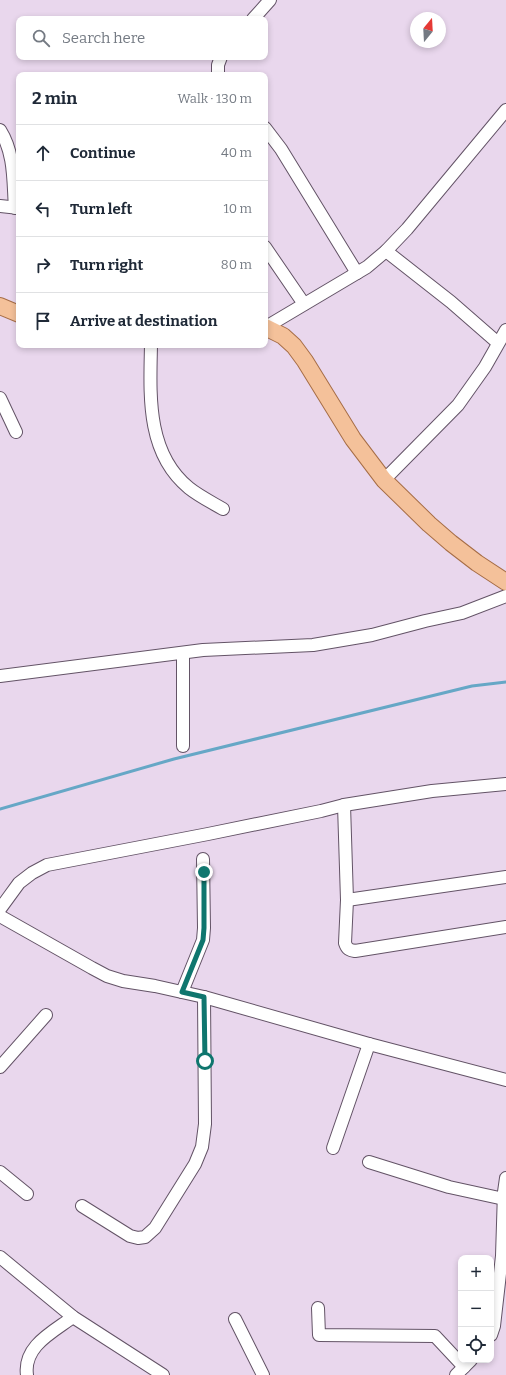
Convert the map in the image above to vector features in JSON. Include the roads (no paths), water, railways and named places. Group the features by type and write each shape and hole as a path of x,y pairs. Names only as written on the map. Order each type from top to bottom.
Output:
{"main road":[{"path":"0,306 16,313"},
{"path":"268,328 283,336 294,346 305,360 353,439 384,480 413,509 451,543 505,586"}],"street":[{"path":"256,16 270,0"},
{"path":"268,325 367,267 386,251 408,228 506,110"},
{"path":"0,130 9,149 12,161 16,199"},
{"path":"268,132 281,149 357,273"},
{"path":"0,206 16,208"},
{"path":"268,251 304,304"},
{"path":"386,251 451,302 498,343"},
{"path":"268,266 284,274"},
{"path":"384,480 458,405 485,367 506,330"},
{"path":"151,348 150,392 153,424 159,447 170,468 188,488 223,509"},
{"path":"0,398 16,432"},
{"path":"0,676 183,652 314,644 372,635 462,613 491,600 505,586"},
{"path":"183,652 183,746"},
{"path":"0,910 19,883 47,864 224,831 344,805 432,791 506,784"},
{"path":"344,805 347,900 345,943 347,948 355,951 506,927"},
{"path":"182,992 203,940 203,858"},
{"path":"347,900 506,877"},
{"path":"0,916 107,976 123,981 204,997 369,1044 506,1080"},
{"path":"82,1206 130,1236 145,1238 155,1228 195,1164 202,1148 205,1124 204,997"},
{"path":"0,1067 46,1015"},
{"path":"333,1148 369,1044"},
{"path":"369,1162 449,1187 504,1199"},
{"path":"0,1172 27,1194"},
{"path":"494,1327 502,1256 506,1178"},
{"path":"0,1257 73,1317 163,1375"},
{"path":"318,1308 319,1335 435,1336 464,1367"},
{"path":"27,1375 27,1359 37,1344 73,1317"},
{"path":"235,1319 263,1375"}],"waterway":[{"path":"0,809 174,759 472,686 506,682"}]}
